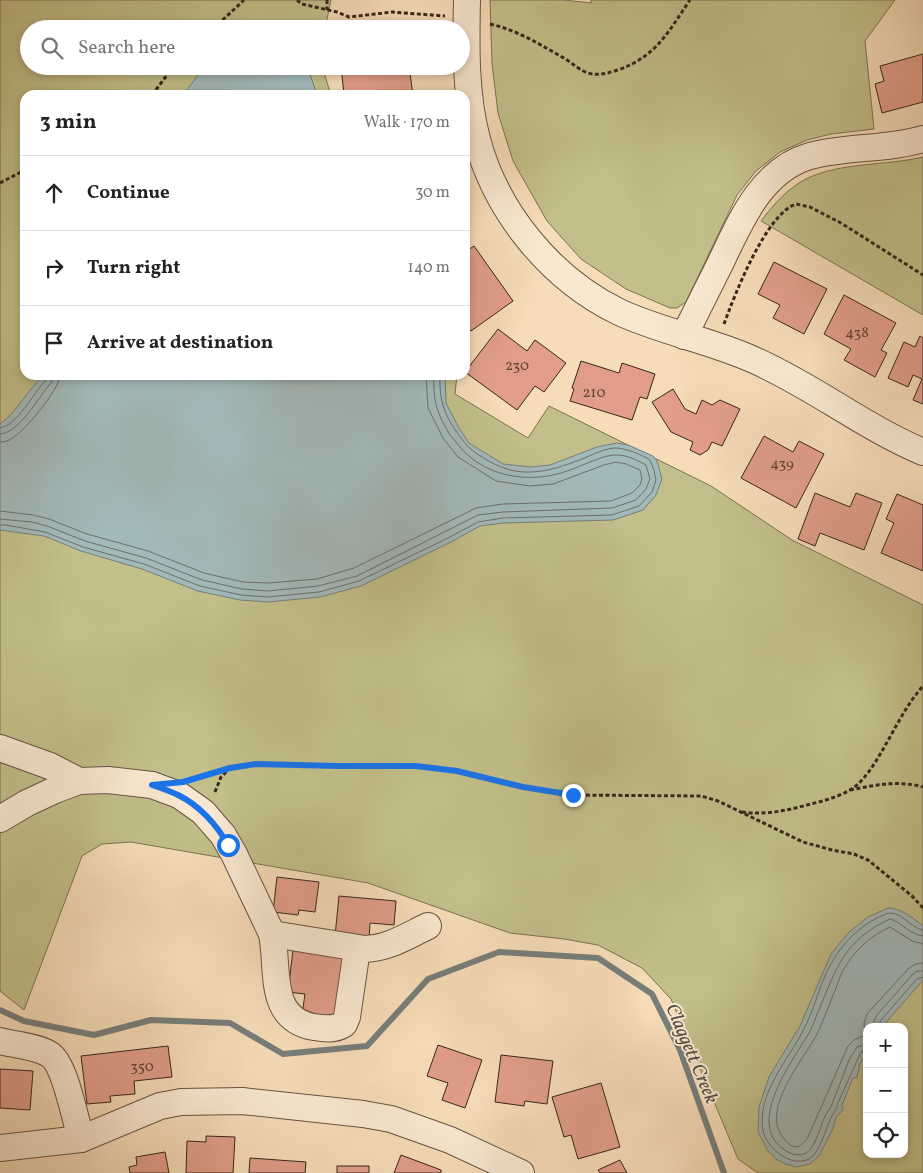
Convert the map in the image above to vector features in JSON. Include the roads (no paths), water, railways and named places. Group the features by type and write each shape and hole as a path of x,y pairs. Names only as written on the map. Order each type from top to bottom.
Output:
{"street":[{"path":"468,75 469,90"},
{"path":"470,102 477,139 501,199 519,226 549,264 578,288 619,312 754,360 796,381 861,420 923,452"},
{"path":"684,336 747,209 764,186 783,170 807,157 833,151 906,144 923,139"},
{"path":"0,748 50,766 79,781"},
{"path":"0,820 27,803 79,781 108,780 152,785 179,795 203,812 223,836 234,854 272,934 275,948 276,984 280,1000 290,1017 300,1023 314,1028 332,1029 344,1024 347,1017 357,949"},
{"path":"272,934 357,949 379,948 396,943 428,926"},
{"path":"0,1041 48,1053 56,1059 62,1071 81,1139"},
{"path":"0,1148 81,1139 160,1106 181,1102 242,1101 363,1114 391,1119 450,1140 521,1173"}],"water":[{"path":"198,75 310,75 315,90 187,90"},
{"path":"39,380 445,380 446,403 469,443 503,464 531,467 550,465 597,447 617,443 628,445 653,456 657,461 662,479 656,495 643,510 613,520 503,523 480,526 361,586 320,597 268,602 240,600 198,591 142,569 81,551 44,536 0,530 0,424 12,413"},
{"path":"888,908 893,908 911,917 923,926 923,980 885,1023 863,1023 863,1058 857,1077 853,1078 842,1105 843,1110 836,1117 833,1129 819,1156 810,1164 797,1167 785,1164 768,1151 758,1132 759,1107 769,1077 800,1026 831,954 849,932 868,917"}],"waterway":[{"name":"Claggett Creek","path":"0,1010 24,1021 94,1035 151,1020 230,1023 283,1054 367,1046 428,979 499,952 598,958 652,994 680,1050 724,1173"}]}
